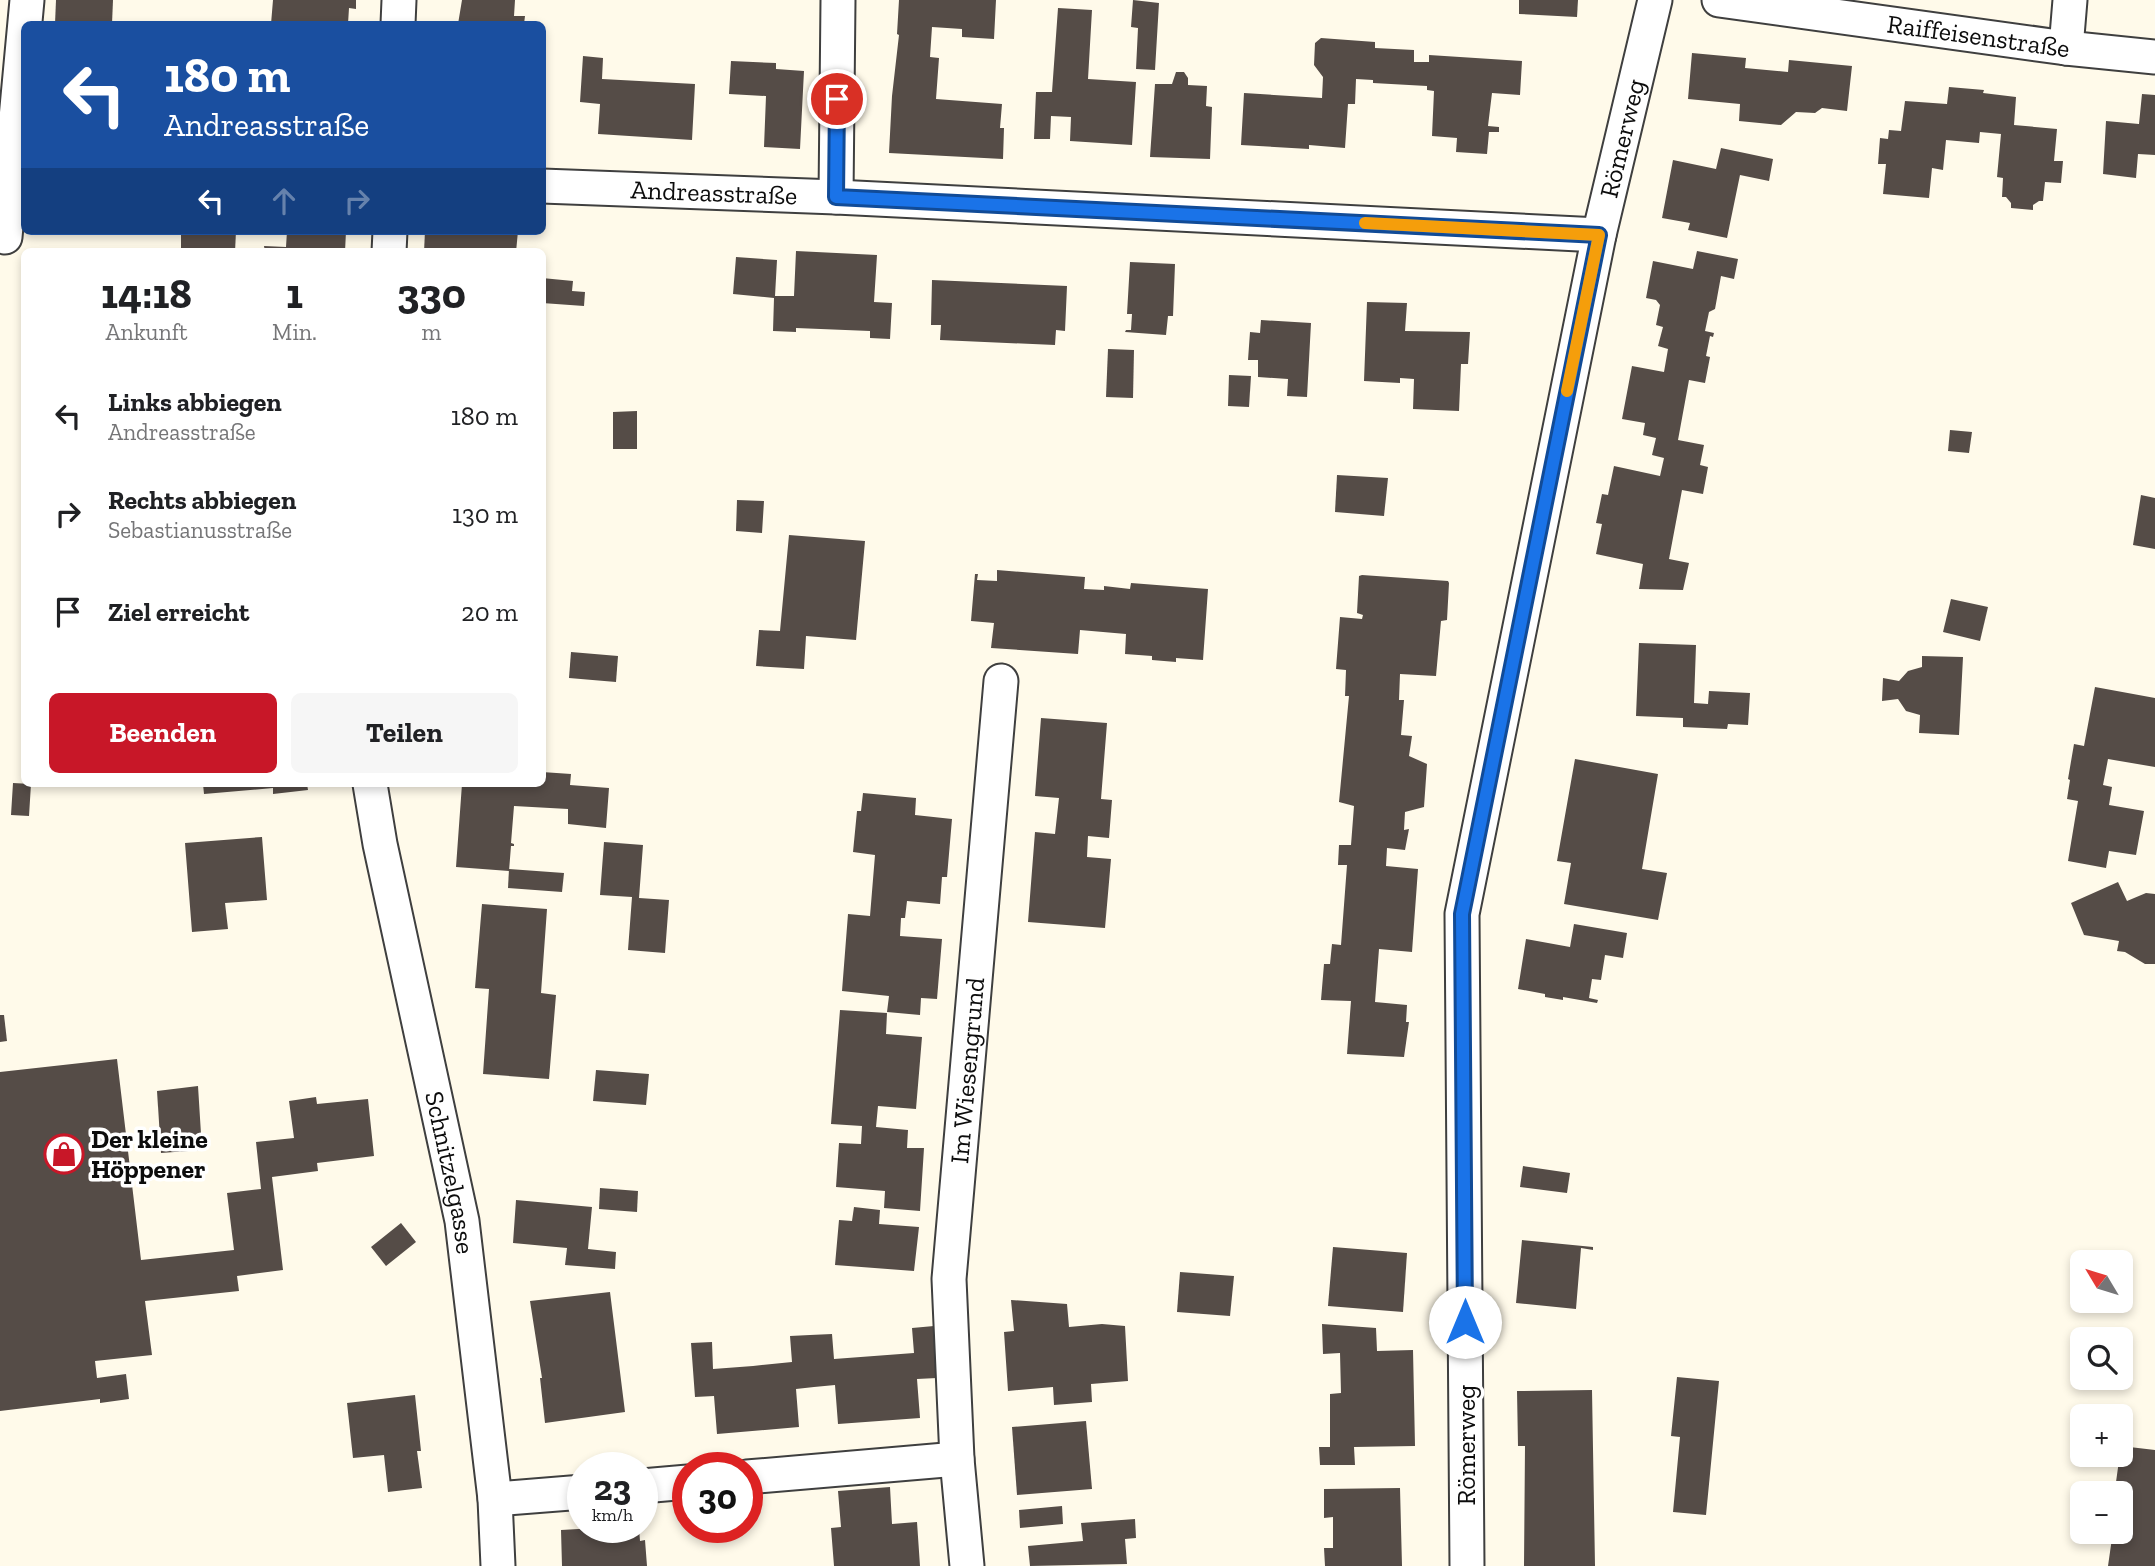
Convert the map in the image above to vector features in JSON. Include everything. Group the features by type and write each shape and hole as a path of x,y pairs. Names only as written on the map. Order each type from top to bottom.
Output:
{"street":[{"path":"25,21 27,0"},
{"path":"398,21 399,0"},
{"path":"836,197 838,0"},
{"name":"Römerweg","path":"1466,1566 1462,914 1599,235 1655,0"},
{"name":"Raiffeisenstraße","path":"1719,0 2066,48 2155,57"},
{"path":"2066,48 2070,0"},
{"path":"10,234 21,83"},
{"name":"Andreasstraße","path":"546,186 836,197 1599,235"},
{"name":"Im Wiesengrund","path":"967,1566 957,1459 950,1279 1001,681"},
{"name":"Schnitzelgasse","path":"370,787 382,858 462,1222 495,1499 498,1566"},
{"path":"763,1476 957,1459"},
{"path":"495,1499 567,1493"}],"building":[{"path":"56,0 113,0 112,21 55,21"},
{"path":"273,0 356,0 356,9 349,8 348,21 271,21"},
{"path":"462,0 515,0 514,16 525,16 524,21 458,21"},
{"path":"899,0 996,0 994,39 962,37 962,29 932,27 930,57 939,58 936,99 1002,104 1000,128 1004,128 1003,159 889,153 899,35"},
{"path":"1133,0 1159,3 1155,70 1136,69 1138,28 1131,27"},
{"path":"1519,0 1578,0 1577,17 1519,14"},
{"path":"1058,8 1092,10 1088,79 1136,82 1132,145 1070,141 1071,117 1051,116 1050,139 1034,139 1036,92 1052,92"},
{"path":"1321,38 1375,42 1375,48 1414,50 1414,62 1429,62 1429,55 1522,61 1520,95 1492,93 1488,126 1499,127 1499,132 1489,132 1487,154 1456,152 1457,138 1432,136 1434,91 1427,90 1427,86 1373,83 1373,80 1356,79 1355,104 1348,104 1345,148 1241,145 1244,93 1322,98 1323,77 1314,65 1315,43"},
{"path":"1692,53 1746,58 1745,68 1788,72 1789,60 1852,66 1847,111 1822,108 1815,113 1796,112 1781,125 1739,121 1740,104 1688,99"},
{"path":"583,56 603,58 602,79 695,84 692,140 598,134 600,104 580,102"},
{"path":"731,61 776,63 776,69 804,71 800,149 764,147 766,96 729,94"},
{"path":"1176,72 1184,72 1188,85 1207,86 1206,106 1212,107 1210,159 1150,157 1155,84 1172,84"},
{"path":"1949,87 1984,90 1983,93 2016,97 2014,125 2057,129 2054,161 2063,161 2061,183 2045,182 2043,201 2033,205 2033,210 2011,208 2011,203 2006,197 2002,197 2003,178 1997,177 2001,134 1980,132 1979,143 1946,140 1943,170 1932,168 1929,198 1883,194 1886,164 1878,164 1880,138 1888,139 1889,130 1901,131 1905,101 1947,104"},
{"path":"2142,94 2155,95 2155,155 2138,154 2136,178 2103,174 2106,121 2139,124"},
{"path":"1721,148 1773,159 1769,181 1740,175 1727,238 1688,230 1690,223 1662,218 1673,160 1716,169"},
{"path":"181,235 236,235 235,248 181,248"},
{"path":"287,235 346,235 345,248 264,248 264,246 286,247"},
{"path":"425,235 518,235 516,248 424,248"},
{"path":"796,251 877,255 874,302 892,303 890,339 870,338 870,331 796,328 796,332 773,331 774,298 733,294 736,257 777,260 775,296 794,296"},
{"path":"1697,251 1738,259 1734,279 1721,276 1715,309 1709,312 1705,331 1714,333 1713,337 1710,336 1706,356 1710,357 1705,383 1689,380 1678,440 1704,445 1700,465 1708,467 1703,494 1682,490 1669,559 1689,563 1683,590 1639,589 1643,564 1596,554 1602,524 1596,523 1602,494 1608,495 1614,466 1660,476 1664,458 1652,455 1656,438 1643,435 1645,423 1622,419 1632,366 1664,372 1668,349 1658,346 1663,327 1656,325 1660,305 1656,300 1646,298 1653,261 1693,269"},
{"path":"1130,262 1175,264 1173,316 1168,316 1166,335 1125,332 1131,330 1132,314 1127,314"},
{"path":"546,278 573,281 572,291 585,292 584,306 546,303"},
{"path":"932,280 1067,286 1065,331 1056,330 1055,345 940,340 941,325 931,325"},
{"path":"1367,302 1407,303 1405,331 1470,332 1468,364 1461,364 1459,411 1413,409 1414,379 1400,378 1400,383 1364,381"},
{"path":"1261,320 1311,323 1307,397 1287,396 1288,379 1258,377 1258,360 1248,360 1250,332 1260,333"},
{"path":"1108,349 1134,350 1133,398 1106,397"},
{"path":"1229,375 1251,376 1249,407 1228,406"},
{"path":"637,411 637,449 613,449 613,412"},
{"path":"1950,430 1972,432 1969,453 1948,451"},
{"path":"1337,475 1388,478 1384,516 1335,512"},
{"path":"2141,495 2155,498 2155,549 2133,545"},
{"path":"737,500 764,501 762,533 736,531"},
{"path":"789,535 865,541 856,640 806,636 804,669 756,666 759,630 780,631"},
{"path":"997,570 1085,577 1084,589 1104,590 1104,586 1130,589 1131,583 1208,589 1203,660 1176,658 1176,662 1152,660 1152,656 1125,654 1126,634 1080,630 1078,654 991,648 994,623 971,621 975,574 978,574 977,580 997,581"},
{"path":"1359,576 1449,583 1447,620 1441,621 1436,676 1400,674 1399,700 1404,700 1401,735 1412,736 1409,756 1427,764 1424,807 1405,812 1404,830 1409,829 1405,850 1387,848 1386,866 1418,869 1412,952 1379,949 1375,1002 1407,1005 1406,1022 1409,1022 1404,1057 1347,1054 1351,1001 1321,1000 1324,964 1330,964 1332,944 1341,945 1347,865 1338,865 1339,845 1351,845 1354,806 1339,802 1349,696 1345,696 1346,670 1336,669 1340,617 1362,619 1363,615 1357,613"},
{"path":"1951,599 1988,607 1980,641 1943,632"},
{"path":"1639,643 1696,645 1694,703 1708,704 1709,691 1750,693 1748,725 1728,724 1727,729 1683,727 1683,718 1636,716"},
{"path":"571,652 618,656 616,682 569,678"},
{"path":"1922,656 1963,657 1959,735 1919,733 1920,715 1906,711 1898,699 1882,701 1883,678 1899,681 1908,671 1922,667"},
{"path":"2095,687 2155,698 2155,767 2108,759 2103,785 2112,787 2109,805 2144,811 2136,855 2109,851 2106,868 2068,861 2078,801 2067,799 2068,779 2074,744 2084,746"},
{"path":"1041,718 1107,723 1101,799 1112,800 1109,838 1088,836 1087,857 1111,859 1105,928 1028,922 1035,832 1055,834 1059,798 1035,796"},
{"path":"1575,759 1658,774 1642,869 1667,873 1658,920 1564,904 1571,863 1557,861"},
{"path":"546,772 571,774 570,785 609,788 606,828 568,824 568,809 514,806 511,843 514,846 511,846 509,871 456,867 462,787 546,787"},
{"path":"13,783 21,783 21,787 31,787 29,816 11,815"},
{"path":"203,787 308,787 308,790 273,794 273,788 204,794"},
{"path":"863,793 916,798 915,815 952,819 947,877 942,877 940,904 907,901 905,918 901,918 900,936 942,939 937,999 921,998 920,1015 887,1012 889,996 842,991 848,914 870,916 875,855 853,852 857,811 861,811"},
{"path":"262,837 267,900 225,903 228,929 192,932 185,843"},
{"path":"604,842 643,845 639,898 669,900 665,953 628,950 632,897 600,895"},
{"path":"509,869 564,873 562,892 508,888"},
{"path":"2118,882 2127,901 2146,893 2155,894 2155,964 2145,964 2125,952 2117,951 2119,941 2084,935 2071,903"},
{"path":"482,904 547,909 541,993 556,995 549,1079 483,1074 489,989 475,988"},
{"path":"1574,924 1627,933 1623,958 1605,955 1601,980 1592,979 1589,998 1598,1000 1597,1003 1545,997 1545,994 1518,989 1526,939 1570,947"},
{"path":"840,1010 887,1013 886,1034 922,1037 916,1109 878,1106 876,1127 908,1130 907,1148 924,1148 920,1211 884,1208 885,1191 836,1187 839,1143 861,1144 862,1126 831,1124"},
{"path":"0,1015 4,1015 7,1041 0,1042"},
{"name":"Der kleine Höppener","path":"117,1059 141,1260 234,1250 227,1193 261,1189 256,1142 294,1138 289,1101 316,1097 317,1104 368,1099 374,1156 317,1163 318,1171 272,1177 283,1270 237,1276 239,1291 145,1301 152,1355 95,1361 97,1378 126,1374 129,1399 100,1403 100,1399 0,1411 0,1072"},
{"path":"596,1070 649,1074 646,1105 593,1101"},
{"path":"198,1086 202,1150 161,1153 157,1091"},
{"path":"1523,1166 1570,1173 1567,1193 1520,1187"},
{"path":"600,1188 638,1191 637,1212 599,1209"},
{"path":"516,1200 592,1207 588,1249 616,1252 615,1269 565,1265 567,1248 513,1243"},
{"path":"854,1207 880,1210 879,1224 919,1227 914,1271 835,1265 839,1220 852,1221"},
{"path":"401,1223 416,1242 386,1266 371,1247"},
{"path":"1522,1240 1593,1247 1593,1250 1581,1248 1576,1309 1516,1303"},
{"path":"1333,1247 1407,1253 1403,1312 1328,1306"},
{"path":"1180,1272 1234,1276 1230,1316 1177,1312"},
{"path":"610,1292 625,1412 545,1423 542,1378 530,1301"},
{"path":"1011,1300 1067,1304 1069,1327 1102,1324 1125,1326 1128,1381 1091,1384 1092,1402 1054,1405 1053,1387 1008,1391 1004,1332 1014,1331"},
{"path":"1322,1324 1376,1328 1377,1351 1413,1350 1415,1446 1354,1447 1355,1465 1320,1465 1319,1447 1330,1447 1330,1394 1341,1393 1340,1353 1323,1354"},
{"path":"934,1326 937,1378 917,1379 920,1418 838,1424 835,1385 796,1389 799,1427 717,1434 714,1396 695,1397 691,1343 712,1342 713,1369 792,1362 790,1336 832,1334 834,1359 914,1353 912,1328"},
{"path":"1677,1377 1719,1381 1706,1515 1673,1512 1680,1437 1671,1436"},
{"path":"1592,1390 1595,1566 1524,1566 1525,1446 1518,1446 1517,1391"},
{"path":"415,1395 421,1451 417,1451 422,1488 388,1492 384,1455 353,1458 347,1403"},
{"path":"1086,1421 1092,1489 1017,1495 1012,1427"},
{"path":"2133,1447 2155,1450 2155,1566 2108,1566 2111,1544 2133,1544 2133,1481 2116,1481 2118,1467 2133,1467"},
{"path":"890,1487 892,1524 917,1522 920,1566 834,1566 831,1528 841,1527 838,1491"},
{"path":"1400,1488 1402,1566 1325,1566 1324,1548 1333,1548 1333,1517 1324,1518 1324,1489"},
{"path":"1062,1506 1063,1524 1020,1528 1019,1510"},
{"path":"1135,1519 1136,1538 1125,1539 1127,1564 1030,1566 1028,1546 1083,1541 1081,1523"},
{"path":"561,1530 567,1530 567,1543 645,1543 647,1566 562,1566"}],"slow traffic":[{"path":"1365,223 1599,235 1567,391"}],"place":[{"name":"Der kleine Höppener","path":"64,1154"}],"route":[{"path":"837,99 836,197 1599,235 1462,914 1465,1322"}]}
